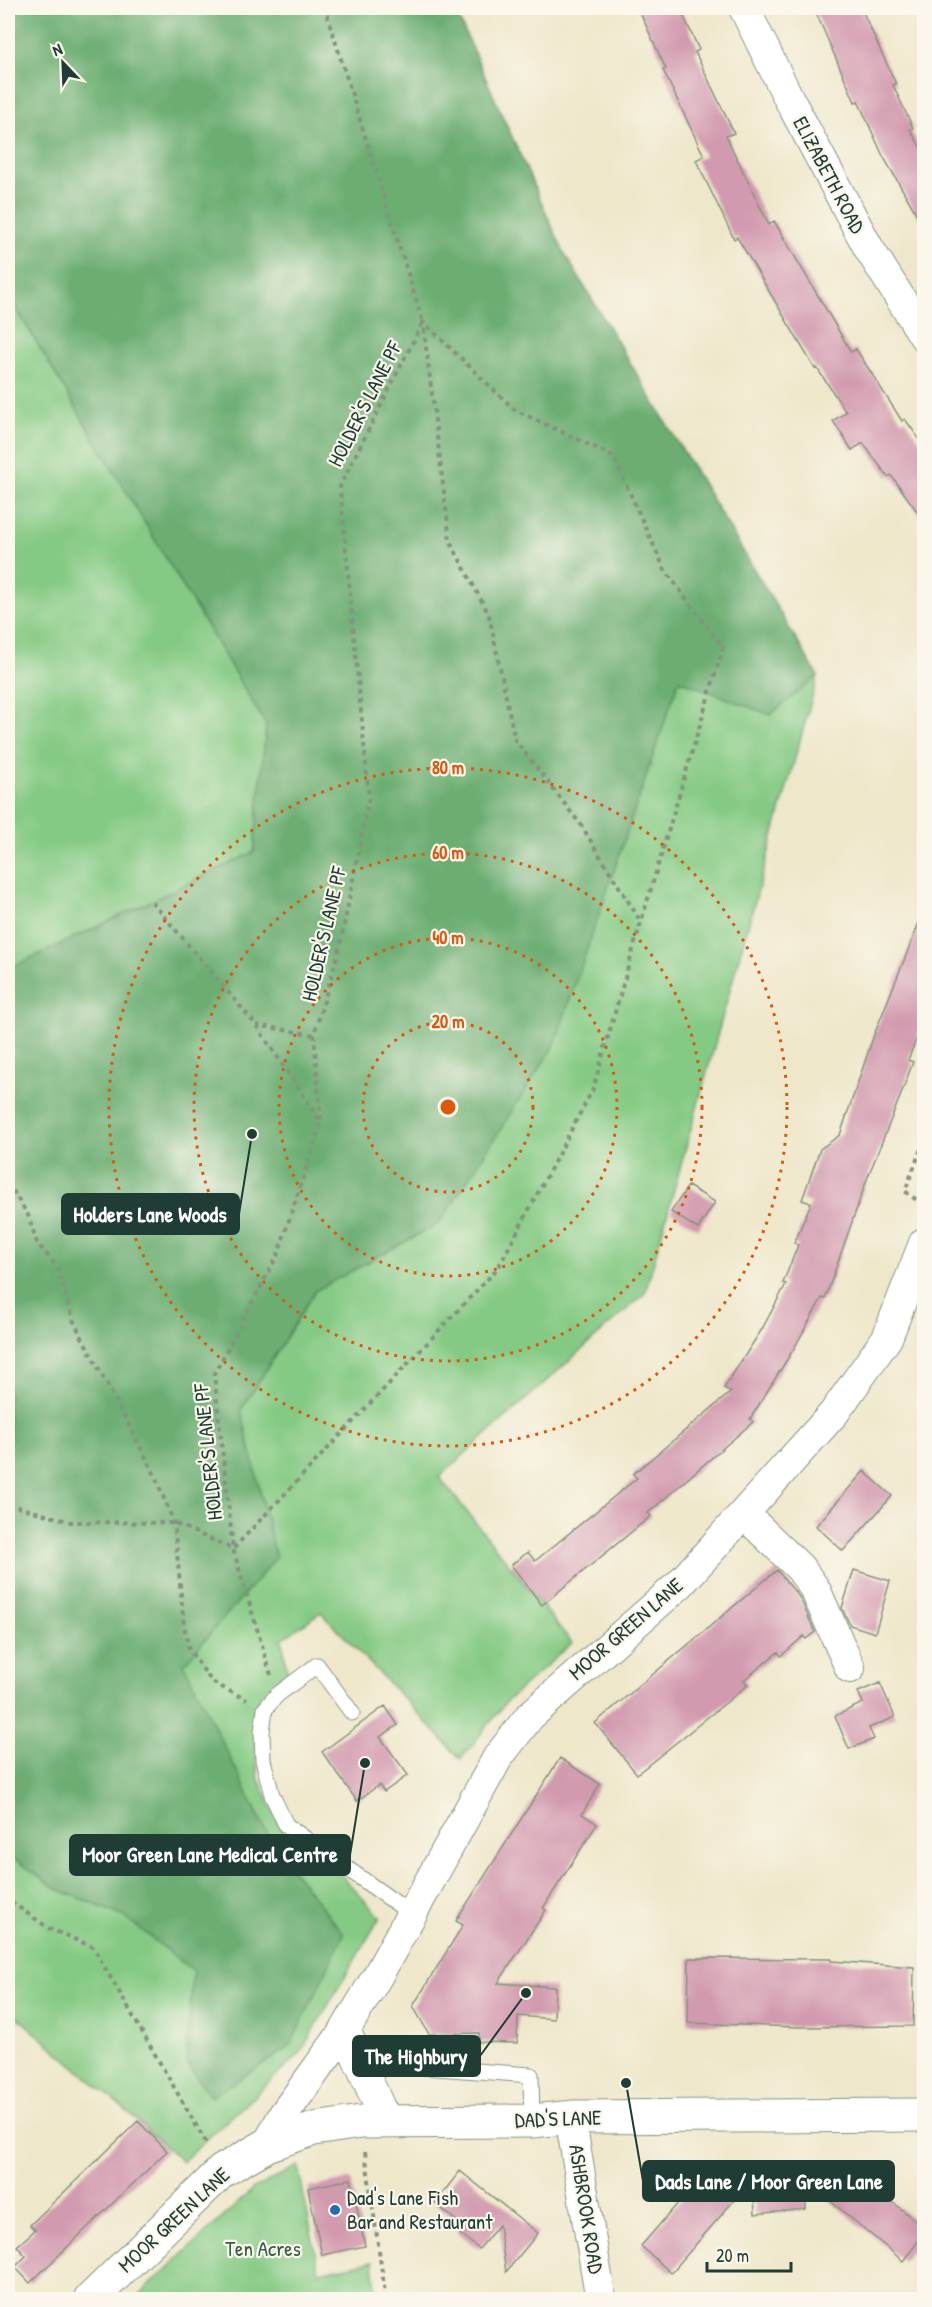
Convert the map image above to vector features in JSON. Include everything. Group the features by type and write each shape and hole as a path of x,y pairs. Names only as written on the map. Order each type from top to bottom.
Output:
{"street":[{"name":"ELIZABETH ROAD","path":"744,8 789,99 868,247 924,336"},
{"name":"MOOR GREEN LANE","path":"90,2300 222,2171 267,2145 284,2114 345,2030 378,1975 410,1913 498,1757 530,1716 680,1584 834,1413 886,1338 924,1243"},
{"path":"744,1514 800,1568 815,1589 850,1668"},
{"path":"345,2030 380,2108 375,2122"},
{"name":"DAD'S LANE","path":"267,2145 314,2129 375,2122 532,2121 574,2117 924,2115"},
{"name":"ASHBROOK ROAD","path":"574,2117 573,2134 601,2300"}],"lane":[{"path":"352,1713 316,1665 277,1695 265,1709 262,1732 263,1760 272,1795 286,1825 350,1873 410,1913"},
{"path":"423,2067 531,2075 532,2121"}],"path":[{"name":"HOLDER'S LANE PF","path":"325,8 423,322 450,541 489,615 515,740 581,825 640,922"},
{"name":"HOLDER'S LANE PF","path":"233,1549 498,1268 593,1089 640,922 723,648 665,570 613,456 515,410 423,322"},
{"name":"HOLDER'S LANE PF","path":"277,1695 233,1549 214,1374 278,1254 321,1123 314,1035 340,946 369,797 340,486 423,322"},
{"path":"152,902 256,1025 321,1123"},
{"path":"256,1025 314,1035"},
{"path":"924,1142 905,1191 924,1206"},
{"path":"8,1183 28,1215 38,1243 57,1267 74,1322 153,1472 174,1523 184,1625 189,1650 212,1682 265,1709"},
{"path":"8,1504 71,1522 174,1523 233,1549"},
{"path":"8,1894 11,1902 50,1929 93,1947 222,2171"},
{"path":"375,2122 386,2300"}],"green space":[{"path":"8,8 454,8 564,253 818,676 645,1293 439,1477 572,1643 507,1701 461,1759 321,1612 282,1639 289,1680 254,1711 258,1777 284,1833 341,1875 380,1917 299,2055 182,2162 8,2009"},
{"path":"8,8 454,8 564,253 818,676 770,715 679,680 554,1046 440,1223 315,1291 241,1410 276,1558 184,1664 274,1847 344,1934 289,2048 211,2097 186,2061 193,1971 125,1917 57,1889 9,1855 8,969 254,852 266,725 8,295"},
{"name":"Ten Acres","path":"298,2166 319,2272 373,2261 377,2299 135,2299 253,2189"}],"building":[{"path":"638,8 680,8 699,50 695,52 734,133 726,136 769,225 774,221 851,352 856,349 902,421 905,419 924,446 924,521 891,475 888,477 863,443 852,450 833,421 846,412 817,368 815,369 737,237 734,239 696,160 704,156 663,70 666,69"},
{"path":"814,8 861,8 896,84 893,85 913,128 910,129 924,154 924,227 883,156 858,101 855,102"},
{"path":"923,913 924,1020 908,1060 913,1062 867,1179 825,1299 822,1298 750,1419 753,1422 648,1513 651,1516 542,1605 511,1565 528,1552 535,1561 637,1478 633,1474 731,1392 724,1388 762,1329 786,1284 783,1283 798,1245 794,1243 811,1203 802,1200 820,1149 840,1135 874,1035"},
{"path":"688,1186 715,1202 698,1229 671,1212"},
{"path":"864,1471 892,1496 843,1551 816,1526"},
{"path":"777,1570 800,1598 815,1632 806,1639 804,1636 781,1656 778,1652 744,1680 748,1685 637,1774 595,1723"},
{"path":"854,1570 890,1581 875,1633 850,1625 842,1608"},
{"path":"880,1683 895,1717 869,1728 874,1739 849,1749 835,1716 863,1703 858,1692"},
{"path":"385,1706 398,1725 380,1737 408,1775 384,1792 379,1785 357,1801 322,1752"},
{"path":"560,1758 600,1784 582,1814 597,1824 543,1908 546,1910 498,1983 555,1987 554,2019 518,2016 517,2043 479,2042 479,2033 429,2034 413,2006 463,1925 456,1921"},
{"path":"689,1958 831,1959 831,1961 914,1967 913,2026 798,2027 688,2023"},
{"path":"138,2121 167,2151 30,2283 15,2267 26,2256 17,2246 35,2230 30,2225"},
{"path":"853,2169 924,2228 924,2234 903,2261 828,2199"},
{"path":"460,2171 538,2233 506,2272 499,2225 479,2249 456,2231 461,2225 435,2203"},
{"path":"705,2172 736,2198 671,2273 641,2246"},
{"path":"804,2172 806,2209 755,2214 753,2175"},
{"name":"Dad's Lane Fish Bar and Restaurant","path":"351,2179 365,2246 322,2255 308,2188"}],"place":[{"name":"Holders Lane Woods","path":"252,1134"},
{"name":"Moor Green Lane Medical Centre","path":"365,1763"},
{"name":"The Highbury","path":"526,1993"},
{"name":"Dads Lane / Moor Green Lane","path":"626,2083"},
{"name":"Dad's Lane Fish Bar and Restaurant","path":"335,2210"}]}
